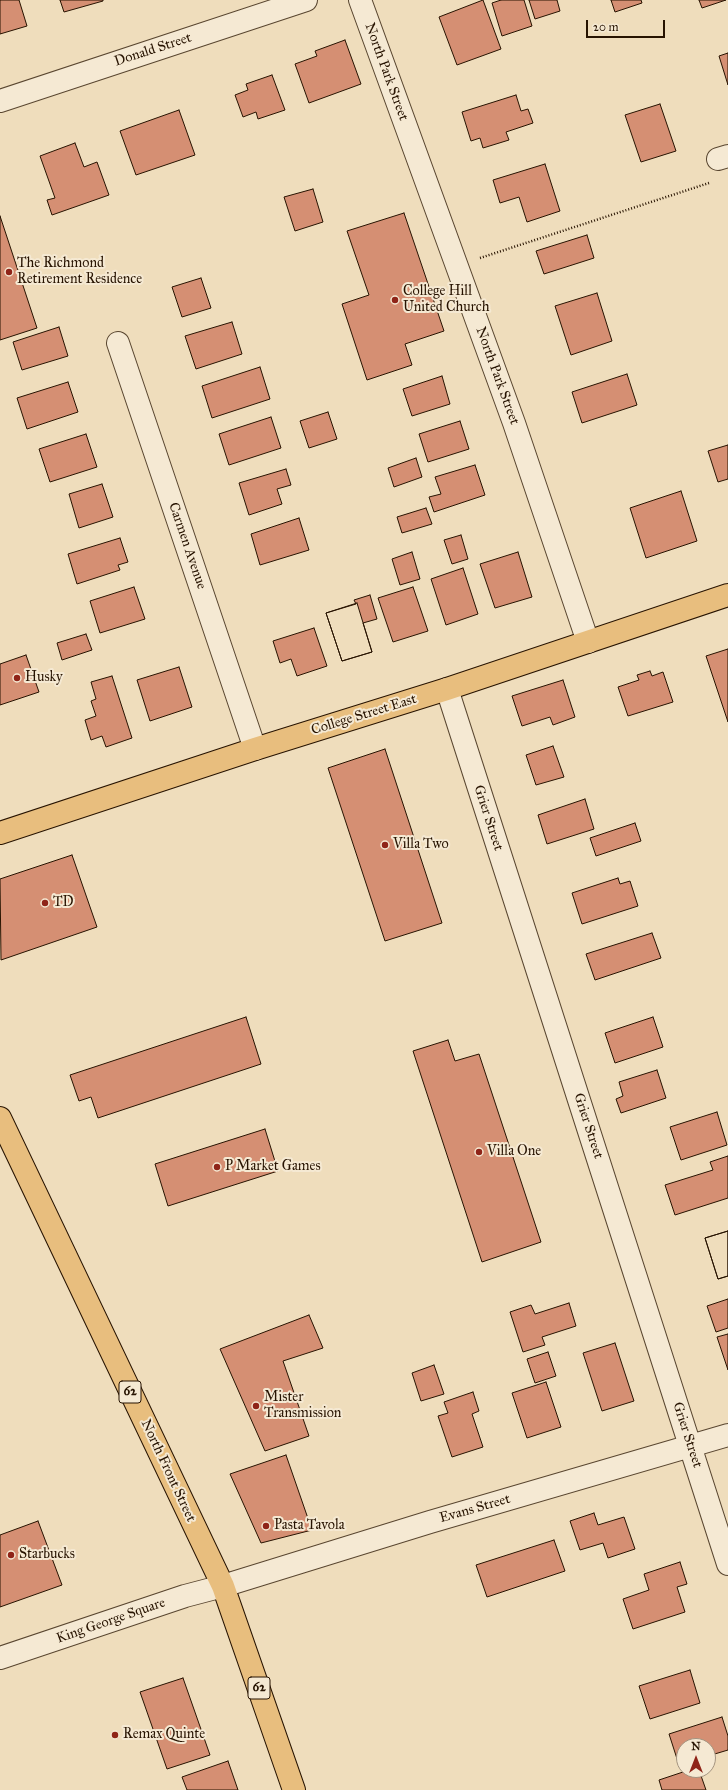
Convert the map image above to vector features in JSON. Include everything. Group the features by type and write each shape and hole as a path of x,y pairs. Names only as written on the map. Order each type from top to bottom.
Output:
{"main road":[{"name":"College Street East","path":"0,833 255,749 447,689 728,595"},
{"name":"North Front Street","path":"0,1118 223,1586 294,1790"}],"street":[{"name":"Donald Street","path":"0,101 306,0"},
{"name":"North Park Street","path":"360,0 514,422 588,642"},
{"name":"Carmen Avenue","path":"118,343 255,749"},
{"name":"Grier Street","path":"447,689 728,1564"},
{"name":"Evans Street","path":"223,1586 430,1522 728,1435"},
{"name":"King George Square","path":"0,1658 185,1596 223,1586"}],"path":[{"path":"457,266 710,182 723,157"}],"building":[{"path":"0,0 19,0 27,26 0,34"},
{"path":"60,0 103,0 103,1 64,12"},
{"path":"483,0 501,49 457,65 439,17"},
{"path":"501,0 524,0 532,26 502,36 492,3"},
{"path":"529,0 557,0 560,11 535,19"},
{"path":"611,0 641,0 642,3 615,12"},
{"path":"699,0 726,0 702,8"},
{"path":"345,40 361,84 309,103 295,64 317,56 315,51"},
{"path":"728,53 728,85 719,56"},
{"path":"272,75 285,110 258,119 256,112 243,117 235,95 248,90 246,84"},
{"path":"516,95 521,111 528,109 533,123 506,132 509,140 483,148 480,138 471,141 462,112"},
{"path":"660,104 676,151 641,162 625,115"},
{"path":"179,110 195,155 136,175 120,131"},
{"path":"75,143 84,167 97,162 109,195 52,215 47,200 55,198 40,156"},
{"path":"545,164 560,211 527,222 519,197 500,203 493,180"},
{"path":"313,189 323,222 295,231 284,197"},
{"name":"College Hill United Church","path":"404,213 444,331 405,344 412,365 367,380 342,304 369,295 347,231"},
{"name":"The Richmond Retirement Residence","path":"0,216 37,328 0,340"},
{"path":"587,235 594,258 544,274 536,251"},
{"path":"201,278 211,308 182,317 172,287"},
{"path":"597,293 612,341 571,355 555,306"},
{"path":"232,322 242,354 196,369 185,336"},
{"path":"59,327 68,356 22,370 13,342"},
{"path":"260,367 270,399 212,418 202,386"},
{"path":"627,374 637,405 582,423 572,392"},
{"path":"442,376 450,404 412,416 403,389"},
{"path":"68,382 78,412 27,429 17,398"},
{"path":"328,412 337,439 309,448 300,421"},
{"path":"271,417 281,448 229,465 219,434"},
{"path":"460,421 469,449 428,462 419,434"},
{"path":"86,434 97,467 50,482 39,449"},
{"path":"728,445 728,479 718,482 708,451"},
{"path":"416,458 422,477 394,487 388,468"},
{"path":"475,465 485,495 434,512 429,497 441,494 435,477"},
{"path":"286,469 291,485 277,489 282,504 249,515 239,483"},
{"path":"102,484 113,517 79,528 69,494"},
{"path":"681,491 697,541 646,558 630,508"},
{"path":"426,508 432,524 402,533 397,517"},
{"path":"299,518 309,550 260,565 251,534"},
{"path":"461,535 468,559 452,564 444,540"},
{"path":"120,538 128,562 118,565 120,570 77,584 68,554"},
{"path":"412,552 420,579 400,585 392,559"},
{"path":"518,552 532,597 495,608 480,564"},
{"path":"463,568 478,614 446,625 431,579"},
{"path":"134,587 145,619 100,633 90,601"},
{"path":"413,587 428,631 393,642 378,598"},
{"path":"370,595 377,619 363,623 372,652 342,661 326,613 356,604 354,600"},
{"path":"357,603 372,652 342,661 326,613"},
{"path":"314,628 327,666 297,676 291,659 280,663 273,641"},
{"path":"86,634 92,650 62,660 57,643"},
{"path":"728,649 728,722 706,656"},
{"name":"Husky","path":"26,655 39,692 0,705 0,664"},
{"path":"179,667 192,707 150,721 137,680"},
{"path":"650,671 652,676 663,672 673,702 628,716 618,687 639,680 637,675"},
{"path":"112,676 132,738 106,747 102,736 91,740 85,720 96,716 91,701 96,699 91,682"},
{"path":"563,680 575,717 553,725 550,717 522,726 512,696"},
{"path":"553,746 564,777 536,785 526,755"},
{"name":"Villa Two","path":"385,749 442,923 385,941 328,768"},
{"path":"585,799 594,829 547,844 538,815"},
{"path":"635,823 641,841 596,856 590,838"},
{"name":"TD","path":"72,855 97,927 1,960 0,879"},
{"path":"618,878 620,884 630,881 638,906 582,924 572,893"},
{"path":"652,933 661,958 595,980 586,954"},
{"path":"246,1017 261,1064 98,1118 91,1097 79,1101 70,1075"},
{"path":"653,1017 663,1047 615,1063 605,1033"},
{"name":"Villa One","path":"448,1040 455,1061 479,1054 541,1242 482,1262 413,1051"},
{"path":"657,1070 666,1098 621,1113 616,1099 623,1096 619,1082"},
{"path":"717,1112 727,1145 681,1160 670,1127"},
{"name":"P Market Games","path":"265,1129 278,1171 168,1206 155,1164"},
{"path":"728,1156 728,1198 675,1215 665,1185 713,1170 710,1162"},
{"path":"728,1231 728,1276 718,1279 705,1238"},
{"path":"728,1231 728,1276 718,1279 705,1238"},
{"path":"728,1299 728,1328 716,1332 707,1306"},
{"path":"569,1303 576,1326 542,1337 545,1345 523,1352 510,1312 531,1305 535,1314"},
{"path":"309,1315 323,1348 283,1361 309,1436 265,1451 220,1349"},
{"path":"728,1334 728,1370 717,1337"},
{"path":"615,1343 634,1401 602,1411 583,1353"},
{"path":"548,1352 556,1376 535,1383 527,1359"},
{"path":"434,1365 444,1394 421,1401 412,1373"},
{"path":"546,1382 561,1427 527,1438 512,1393"},
{"path":"473,1392 479,1411 472,1414 483,1447 452,1457 438,1416 448,1413 444,1402"},
{"path":"286,1455 312,1530 261,1543 230,1474"},
{"path":"594,1513 598,1525 624,1517 635,1549 608,1558 603,1543 580,1550 570,1521"},
{"path":"38,1521 62,1585 0,1607 0,1535"},
{"path":"554,1540 565,1571 487,1597 476,1565"},
{"path":"680,1562 687,1584 677,1587 685,1612 633,1629 623,1599 649,1590 644,1574"},
{"path":"690,1670 700,1703 650,1719 639,1686"},
{"path":"183,1678 210,1755 167,1769 140,1692"},
{"path":"722,1717 728,1736 728,1750 716,1754 716,1738 676,1738 676,1756 669,1734"},
{"path":"228,1761 238,1790 187,1790 182,1777"},
{"path":"676,1774 676,1778 702,1778 706,1790 662,1790 659,1780"}],"place":[{"name":"The Richmond Retirement Residence","path":"9,272"},
{"name":"College Hill United Church","path":"395,300"},
{"name":"Husky","path":"17,678"},
{"name":"Villa Two","path":"385,845"},
{"name":"TD","path":"45,903"},
{"name":"Villa One","path":"479,1152"},
{"name":"P Market Games","path":"217,1167"},
{"name":"Mister Transmission","path":"256,1406"},
{"name":"Pasta Tavola","path":"266,1526"},
{"name":"Starbucks","path":"11,1555"},
{"name":"Remax Quinte","path":"115,1735"}]}
